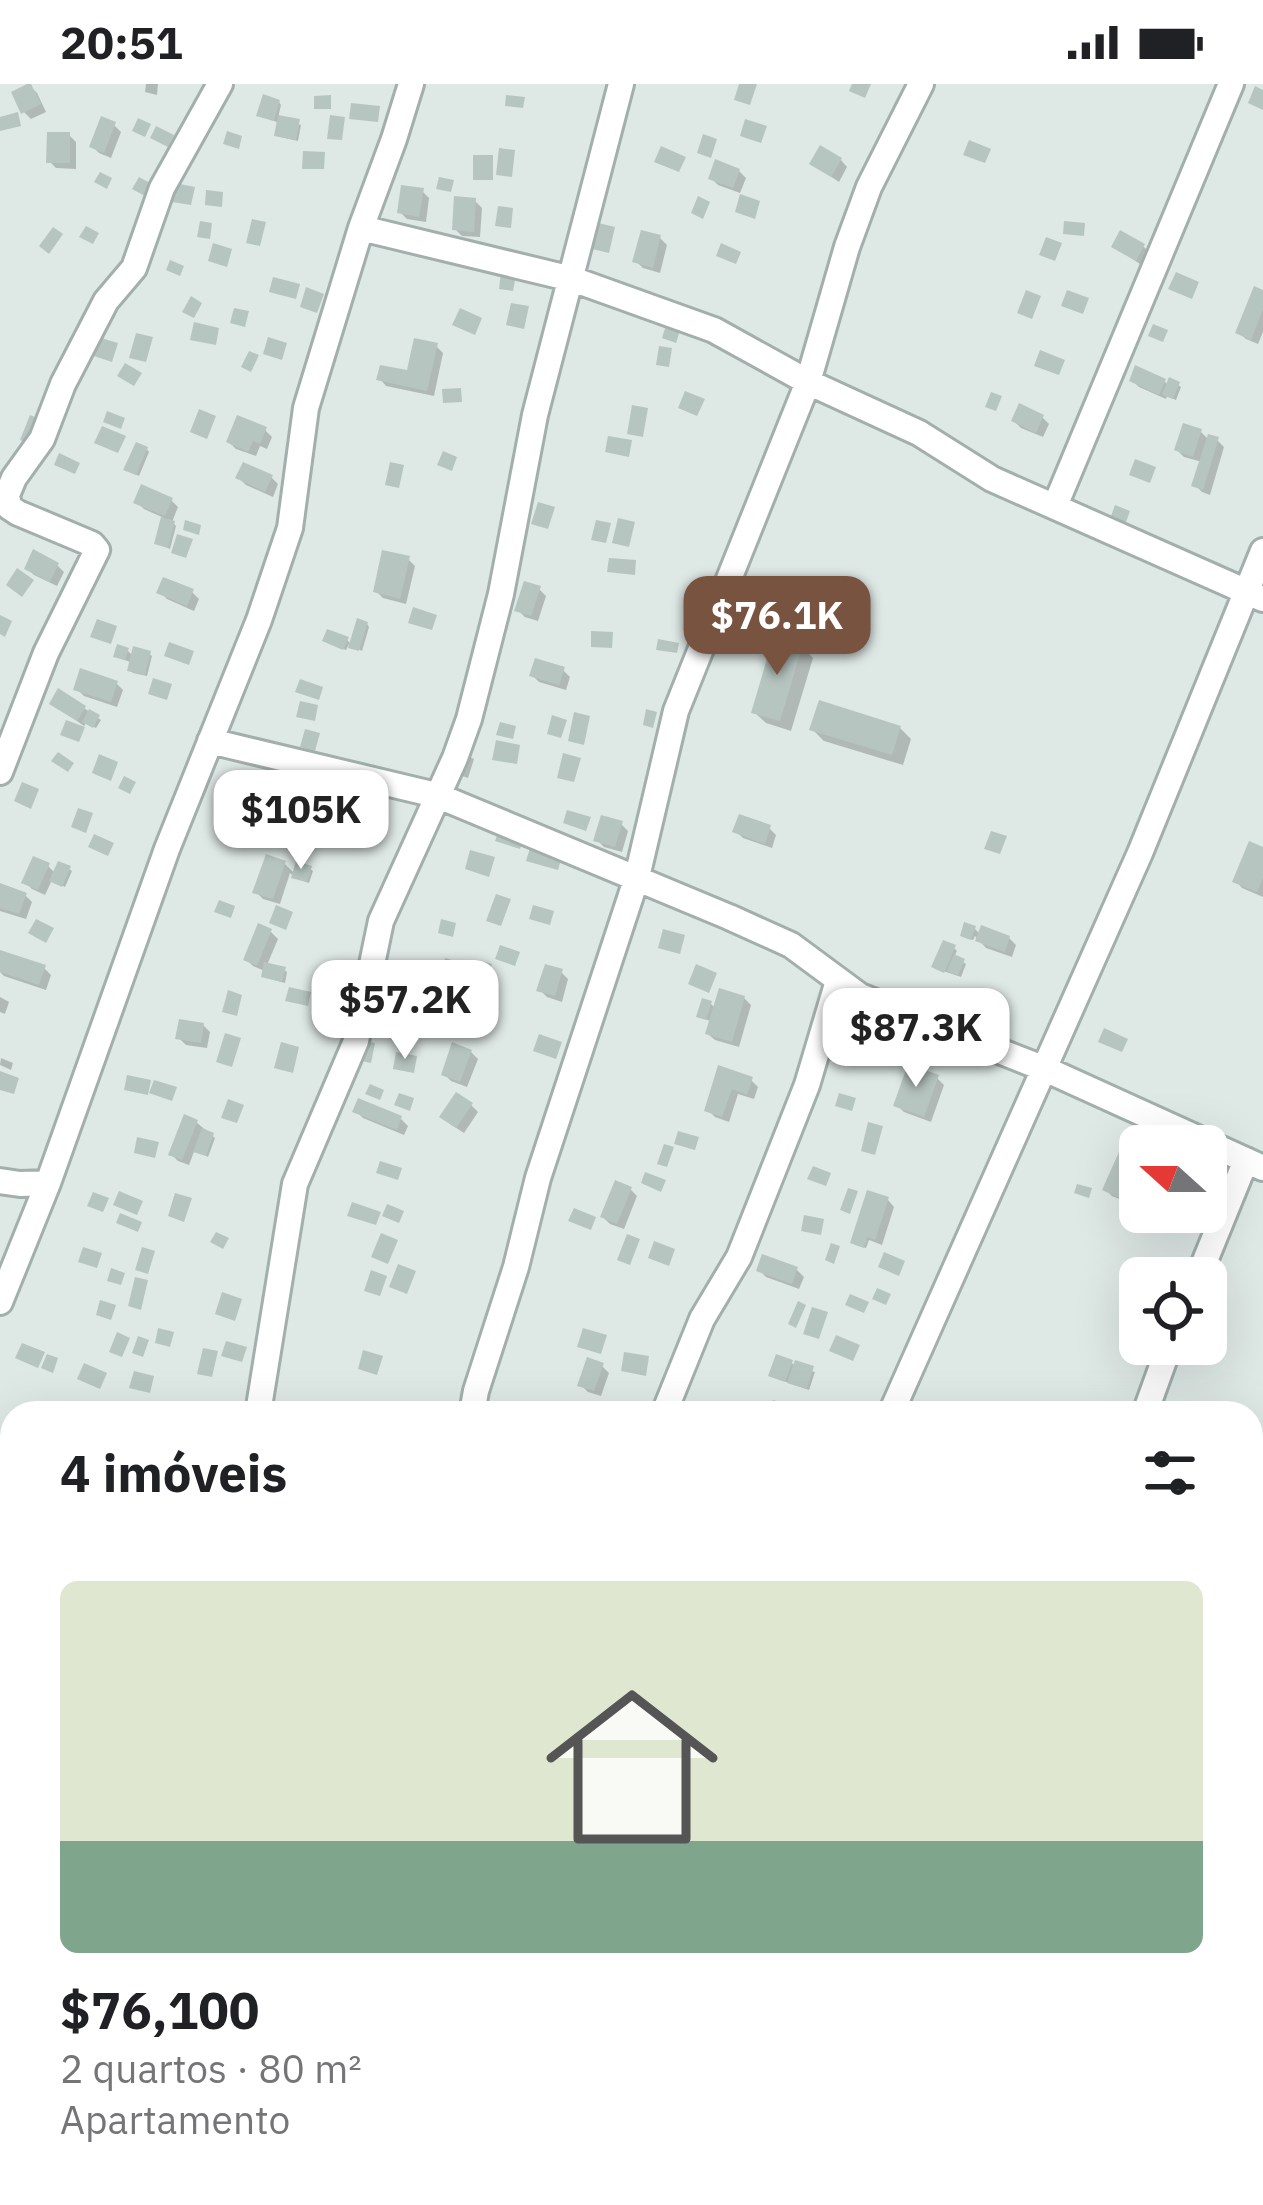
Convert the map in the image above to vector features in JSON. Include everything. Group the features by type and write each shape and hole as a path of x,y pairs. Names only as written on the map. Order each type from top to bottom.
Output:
{"street":[{"path":"0,772 46,653 97,550 18,513 9,507 8,495 24,461 42,439 63,384 106,302 134,268 162,188 220,84"},
{"path":"0,1302 48,1183 167,849 259,620 290,528 306,407 411,84"},
{"path":"260,1401 295,1184 356,1041 381,921 469,719 501,594 535,415 621,84"},
{"path":"474,1401 538,1178 637,878 676,711 808,382 869,187 921,84"},
{"path":"1054,506 1231,84"},
{"path":"361,228 572,279 714,330 808,382 919,433 992,479 1255,595"},
{"path":"895,1401 1255,595 1263,551"},
{"path":"210,741 436,795 791,945 860,996 1045,1069 1255,1164 1208,1257"},
{"path":"667,1401 702,1319 739,1257 807,1085 838,981"},
{"path":"0,1181 48,1183"},
{"path":"1149,1401 1162,1365"}],"building":[{"path":"27,84 41,104 21,114 11,92"},
{"path":"739,84 757,84 750,105 734,100"},
{"path":"852,84 871,84 865,98 849,91"},
{"path":"1255,86 1263,90 1263,110 1248,103"},
{"path":"263,94 280,100 274,121 256,116"},
{"path":"331,95 331,109 314,109 314,96"},
{"path":"506,95 525,97 523,108 505,106"},
{"path":"351,103 380,106 378,122 349,119"},
{"path":"18,112 21,126 0,131 0,117"},
{"path":"278,115 300,119 296,140 274,136"},
{"path":"330,115 345,117 342,140 327,139"},
{"path":"101,116 116,122 104,153 89,147"},
{"path":"138,118 151,124 145,137 132,131"},
{"path":"745,119 767,126 761,143 740,136"},
{"path":"156,126 174,135 168,147 150,138"},
{"path":"227,131 242,136 239,149 223,144"},
{"path":"47,132 70,132 70,163 46,163"},
{"path":"703,134 717,139 711,158 697,153"},
{"path":"969,140 991,149 985,163 963,155"},
{"path":"820,145 842,158 831,177 809,164"},
{"path":"661,146 686,157 679,172 654,162"},
{"path":"499,148 515,150 512,177 496,175"},
{"path":"303,151 325,152 324,169 302,169"},
{"path":"473,155 493,155 493,180 473,180"},
{"path":"715,159 740,169 733,188 708,179"},
{"path":"100,172 112,178 107,189 94,182"},
{"path":"139,177 152,184 145,196 132,189"},
{"path":"439,177 454,180 451,192 436,189"},
{"path":"175,183 195,187 191,205 172,202"},
{"path":"401,185 424,188 419,217 397,213"},
{"path":"206,190 223,192 222,207 205,205"},
{"path":"740,194 760,201 755,219 735,212"},
{"path":"454,196 476,198 474,232 452,230"},
{"path":"698,196 710,202 703,219 691,213"},
{"path":"498,206 513,208 511,228 495,226"},
{"path":"252,219 266,222 260,246 246,243"},
{"path":"200,221 212,223 210,239 197,237"},
{"path":"1064,221 1085,223 1084,236 1063,234"},
{"path":"598,223 615,227 609,253 592,249"},
{"path":"86,226 99,233 93,244 79,237"},
{"path":"53,227 63,234 49,254 39,246"},
{"path":"641,230 661,235 653,268 632,262"},
{"path":"1120,230 1145,244 1136,261 1111,247"},
{"path":"1046,237 1062,243 1055,261 1039,255"},
{"path":"213,243 232,249 227,267 208,261"},
{"path":"721,243 741,252 736,264 716,256"},
{"path":"170,260 184,266 180,276 166,270"},
{"path":"501,272 516,275 513,291 499,289"},
{"path":"1176,272 1199,282 1192,299 1168,289"},
{"path":"273,277 300,284 296,299 269,292"},
{"path":"1254,286 1263,290 1263,309 1251,340 1235,333"},
{"path":"306,287 324,294 317,313 300,307"},
{"path":"1026,290 1041,296 1032,319 1017,313"},
{"path":"1067,290 1089,298 1083,314 1061,306"},
{"path":"191,296 202,303 194,318 182,312"},
{"path":"511,303 529,306 524,329 506,325"},
{"path":"234,308 249,311 245,327 230,323"},
{"path":"460,308 482,318 475,335 452,325"},
{"path":"194,322 219,328 216,345 190,340"},
{"path":"667,322 681,327 676,343 662,338"},
{"path":"1153,324 1168,330 1163,342 1148,336"},
{"path":"136,333 153,337 146,362 129,358"},
{"path":"94,336 118,343 112,362 88,354"},
{"path":"268,337 287,343 282,360 263,354"},
{"path":"414,338 438,343 427,391 376,380 380,365 407,370"},
{"path":"659,346 672,348 669,367 656,365"},
{"path":"1040,350 1065,360 1059,375 1034,366"},
{"path":"249,351 259,355 251,372 241,367"},
{"path":"125,363 142,373 134,386 117,376"},
{"path":"1135,365 1166,379 1159,395 1129,381"},
{"path":"1169,377 1180,382 1173,399 1162,395"},
{"path":"461,388 462,402 443,403 442,389"},
{"path":"685,391 705,399 697,416 678,408"},
{"path":"991,392 1002,396 996,411 985,407"},
{"path":"1019,403 1044,415 1036,433 1011,421"},
{"path":"632,405 648,408 643,437 627,434"},
{"path":"199,409 216,416 207,439 190,432"},
{"path":"107,411 125,418 121,429 103,422"},
{"path":"30,415 42,420 31,445 20,440"},
{"path":"237,415 267,427 260,444 253,441 248,452 226,442"},
{"path":"1183,423 1202,429 1193,457 1174,450"},
{"path":"102,426 126,436 118,453 94,443"},
{"path":"1208,434 1219,437 1203,490 1191,486"},
{"path":"608,436 632,440 629,457 605,452"},
{"path":"136,442 148,447 136,475 123,470"},
{"path":"443,451 457,457 452,471 437,465"},
{"path":"59,453 80,463 75,474 54,465"},
{"path":"1135,459 1156,467 1150,483 1129,475"},
{"path":"243,462 273,475 265,492 235,478"},
{"path":"390,462 404,465 399,488 385,485"},
{"path":"141,484 173,498 165,516 133,503"},
{"path":"538,502 555,507 548,529 531,524"},
{"path":"1115,505 1130,511 1125,525 1110,519"},
{"path":"161,517 175,521 168,548 154,544"},
{"path":"618,518 635,522 629,547 612,543"},
{"path":"185,520 201,525 199,535 183,530"},
{"path":"596,520 611,523 606,543 591,540"},
{"path":"177,534 193,539 186,558 171,553"},
{"path":"33,549 59,563 50,582 24,569"},
{"path":"382,550 410,556 400,599 373,592"},
{"path":"609,558 636,560 635,575 607,572"},
{"path":"17,568 34,580 22,597 6,585"},
{"path":"163,577 194,589 187,606 156,593"},
{"path":"524,581 541,586 531,616 514,611"},
{"path":"413,607 437,615 432,630 408,623"},
{"path":"0,615 12,621 5,637 0,634"},
{"path":"357,618 368,622 359,651 348,648"},
{"path":"97,619 117,626 111,644 90,637"},
{"path":"327,629 349,637 343,650 322,641"},
{"path":"591,631 613,632 612,648 591,647"},
{"path":"774,635 803,644 780,721 751,713"},
{"path":"658,639 679,643 677,653 656,650"},
{"path":"169,642 194,651 189,665 164,656"},
{"path":"117,644 129,648 125,660 113,657"},
{"path":"133,646 151,651 145,675 127,671"},
{"path":"535,658 565,667 559,685 529,676"},
{"path":"80,668 118,681 111,702 73,690"},
{"path":"153,678 172,684 167,700 148,694"},
{"path":"300,679 323,687 319,700 295,692"},
{"path":"58,688 86,706 77,721 49,704"},
{"path":"819,700 901,726 892,755 809,730"},
{"path":"300,701 318,705 315,721 296,717"},
{"path":"89,709 100,715 93,728 82,722"},
{"path":"646,709 657,712 653,728 643,725"},
{"path":"574,712 590,716 584,745 568,741"},
{"path":"552,715 567,720 561,738 547,734"},
{"path":"66,720 85,727 79,742 60,735"},
{"path":"500,722 516,726 513,739 496,735"},
{"path":"305,729 320,733 315,751 300,747"},
{"path":"496,740 520,745 517,764 492,760"},
{"path":"58,752 74,763 68,772 51,761"},
{"path":"563,753 581,758 574,782 557,778"},
{"path":"99,754 118,762 111,781 92,773"},
{"path":"286,765 308,774 304,784 282,775"},
{"path":"124,776 136,782 130,794 118,788"},
{"path":"22,782 39,789 31,809 14,801"},
{"path":"78,808 93,813 86,833 71,827"},
{"path":"567,810 591,817 586,831 563,823"},
{"path":"739,814 771,825 765,844 732,832"},
{"path":"601,815 623,821 615,847 593,841"},
{"path":"355,816 381,824 377,837 351,829"},
{"path":"500,827 525,836 520,849 495,841"},
{"path":"991,831 1007,836 1000,854 984,849"},
{"path":"94,834 114,843 108,856 88,847"},
{"path":"1249,841 1263,847 1263,878 1257,892 1232,882"},
{"path":"530,848 562,856 558,870 526,861"},
{"path":"470,850 495,857 489,877 465,869"},
{"path":"266,854 286,861 273,899 252,893"},
{"path":"33,856 50,863 38,890 21,883"},
{"path":"58,861 71,866 62,887 49,881"},
{"path":"296,861 312,866 307,882 291,878"},
{"path":"0,883 27,893 19,914 0,908"},
{"path":"496,894 511,899 501,926 486,921"},
{"path":"219,900 235,906 231,918 214,912"},
{"path":"276,905 293,912 286,930 269,923"},
{"path":"533,905 554,911 550,925 529,919"},
{"path":"36,919 54,928 46,943 28,933"},
{"path":"441,919 456,923 453,937 438,933"},
{"path":"964,922 976,926 971,940 960,936"},
{"path":"258,923 272,929 257,966 243,960"},
{"path":"981,925 1010,936 1005,952 975,941"},
{"path":"663,929 685,935 680,954 658,948"},
{"path":"943,940 956,945 944,973 931,967"},
{"path":"500,945 520,952 515,966 495,959"},
{"path":"0,950 46,965 39,985 0,972"},
{"path":"954,954 965,959 958,976 947,971"},
{"path":"445,958 462,963 457,979 441,974"},
{"path":"478,960 492,964 486,983 472,978"},
{"path":"264,962 286,967 282,982 261,977"},
{"path":"545,964 563,969 555,996 536,991"},
{"path":"696,964 717,973 709,993 688,984"},
{"path":"289,987 311,992 308,1006 285,1001"},
{"path":"719,988 745,996 732,1042 705,1034"},
{"path":"228,990 242,995 237,1016 222,1012"},
{"path":"702,998 712,1001 706,1020 696,1017"},
{"path":"179,1019 204,1023 201,1043 175,1039"},
{"path":"1104,1028 1128,1039 1122,1052 1098,1042"},
{"path":"225,1033 241,1038 232,1067 216,1062"},
{"path":"539,1034 562,1042 556,1059 533,1051"},
{"path":"362,1040 375,1043 371,1063 357,1060"},
{"path":"281,1042 299,1047 293,1073 274,1068"},
{"path":"452,1042 472,1050 460,1082 441,1075"},
{"path":"396,1052 417,1056 414,1073 393,1069"},
{"path":"908,1064 939,1075 924,1117 893,1106"},
{"path":"718,1065 753,1077 747,1095 732,1089 722,1117 704,1111"},
{"path":"0,1071 19,1078 14,1094 0,1090"},
{"path":"127,1075 151,1080 148,1095 124,1090"},
{"path":"154,1080 177,1087 172,1101 149,1093"},
{"path":"370,1084 384,1090 380,1100 365,1094"},
{"path":"456,1092 473,1103 456,1128 439,1117"},
{"path":"399,1093 414,1098 410,1111 394,1105"},
{"path":"839,1093 856,1098 852,1111 835,1106"},
{"path":"358,1098 402,1116 397,1130 352,1112"},
{"path":"228,1099 244,1105 237,1123 221,1118"},
{"path":"184,1114 198,1120 182,1160 168,1155"},
{"path":"868,1122 883,1126 875,1155 861,1151"},
{"path":"202,1128 214,1133 206,1156 193,1152"},
{"path":"678,1131 699,1137 695,1150 674,1144"},
{"path":"137,1137 159,1142 155,1158 134,1153"},
{"path":"664,1144 674,1147 667,1167 657,1164"},
{"path":"1119,1152 1119,1198 1102,1190"},
{"path":"380,1161 402,1168 398,1180 376,1173"},
{"path":"813,1166 831,1173 826,1186 807,1179"},
{"path":"645,1172 666,1180 661,1192 641,1183"},
{"path":"615,1180 632,1187 617,1224 600,1217"},
{"path":"1077,1184 1092,1188 1089,1198 1074,1193"},
{"path":"848,1188 858,1191 850,1214 840,1210"},
{"path":"867,1190 889,1197 875,1240 867,1237 864,1248 850,1243"},
{"path":"119,1191 143,1201 137,1215 113,1205"},
{"path":"93,1192 109,1198 103,1212 87,1206"},
{"path":"175,1193 192,1198 184,1222 168,1216"},
{"path":"352,1202 381,1212 376,1225 347,1216"},
{"path":"387,1204 404,1211 399,1223 382,1216"},
{"path":"574,1208 596,1217 591,1230 568,1221"},
{"path":"120,1213 142,1222 138,1232 116,1223"},
{"path":"804,1215 824,1219 821,1235 801,1231"},
{"path":"216,1232 229,1238 223,1249 210,1242"},
{"path":"381,1233 398,1240 388,1264 371,1257"},
{"path":"627,1234 640,1239 630,1265 617,1260"},
{"path":"654,1241 675,1249 669,1266 648,1258"},
{"path":"831,1243 840,1246 834,1264 825,1260"},
{"path":"83,1247 102,1253 97,1268 78,1262"},
{"path":"142,1247 155,1251 148,1274 135,1270"},
{"path":"884,1252 905,1261 899,1276 878,1267"},
{"path":"762,1254 798,1267 792,1284 756,1271"},
{"path":"398,1264 416,1271 407,1294 389,1287"},
{"path":"111,1268 125,1273 121,1285 107,1281"},
{"path":"371,1270 387,1276 380,1296 364,1291"},
{"path":"135,1277 148,1280 141,1310 128,1306"},
{"path":"877,1288 891,1294 886,1305 872,1299"},
{"path":"222,1292 242,1299 235,1321 215,1314"},
{"path":"850,1294 869,1302 864,1313 845,1305"},
{"path":"100,1300 116,1305 111,1320 96,1315"},
{"path":"798,1301 806,1305 796,1328 788,1324"},
{"path":"812,1307 828,1312 819,1339 803,1334"},
{"path":"158,1328 174,1332 170,1347 155,1343"},
{"path":"583,1328 607,1335 601,1354 577,1347"},
{"path":"117,1332 130,1338 122,1357 109,1352"},
{"path":"836,1335 860,1345 853,1361 829,1351"},
{"path":"138,1336 149,1340 143,1357 132,1353"},
{"path":"226,1341 247,1347 242,1362 221,1356"},
{"path":"22,1343 45,1352 38,1368 15,1358"},
{"path":"203,1348 218,1351 212,1377 197,1374"},
{"path":"363,1350 383,1356 377,1375 358,1369"},
{"path":"624,1352 649,1356 646,1376 621,1371"},
{"path":"47,1354 58,1358 53,1373 41,1368"},
{"path":"776,1354 793,1360 785,1382 768,1376"},
{"path":"587,1357 604,1363 594,1391 577,1386"},
{"path":"795,1360 814,1366 807,1389 787,1383"},
{"path":"84,1363 107,1373 100,1389 77,1379"},
{"path":"134,1371 154,1376 150,1393 129,1388"}]}
